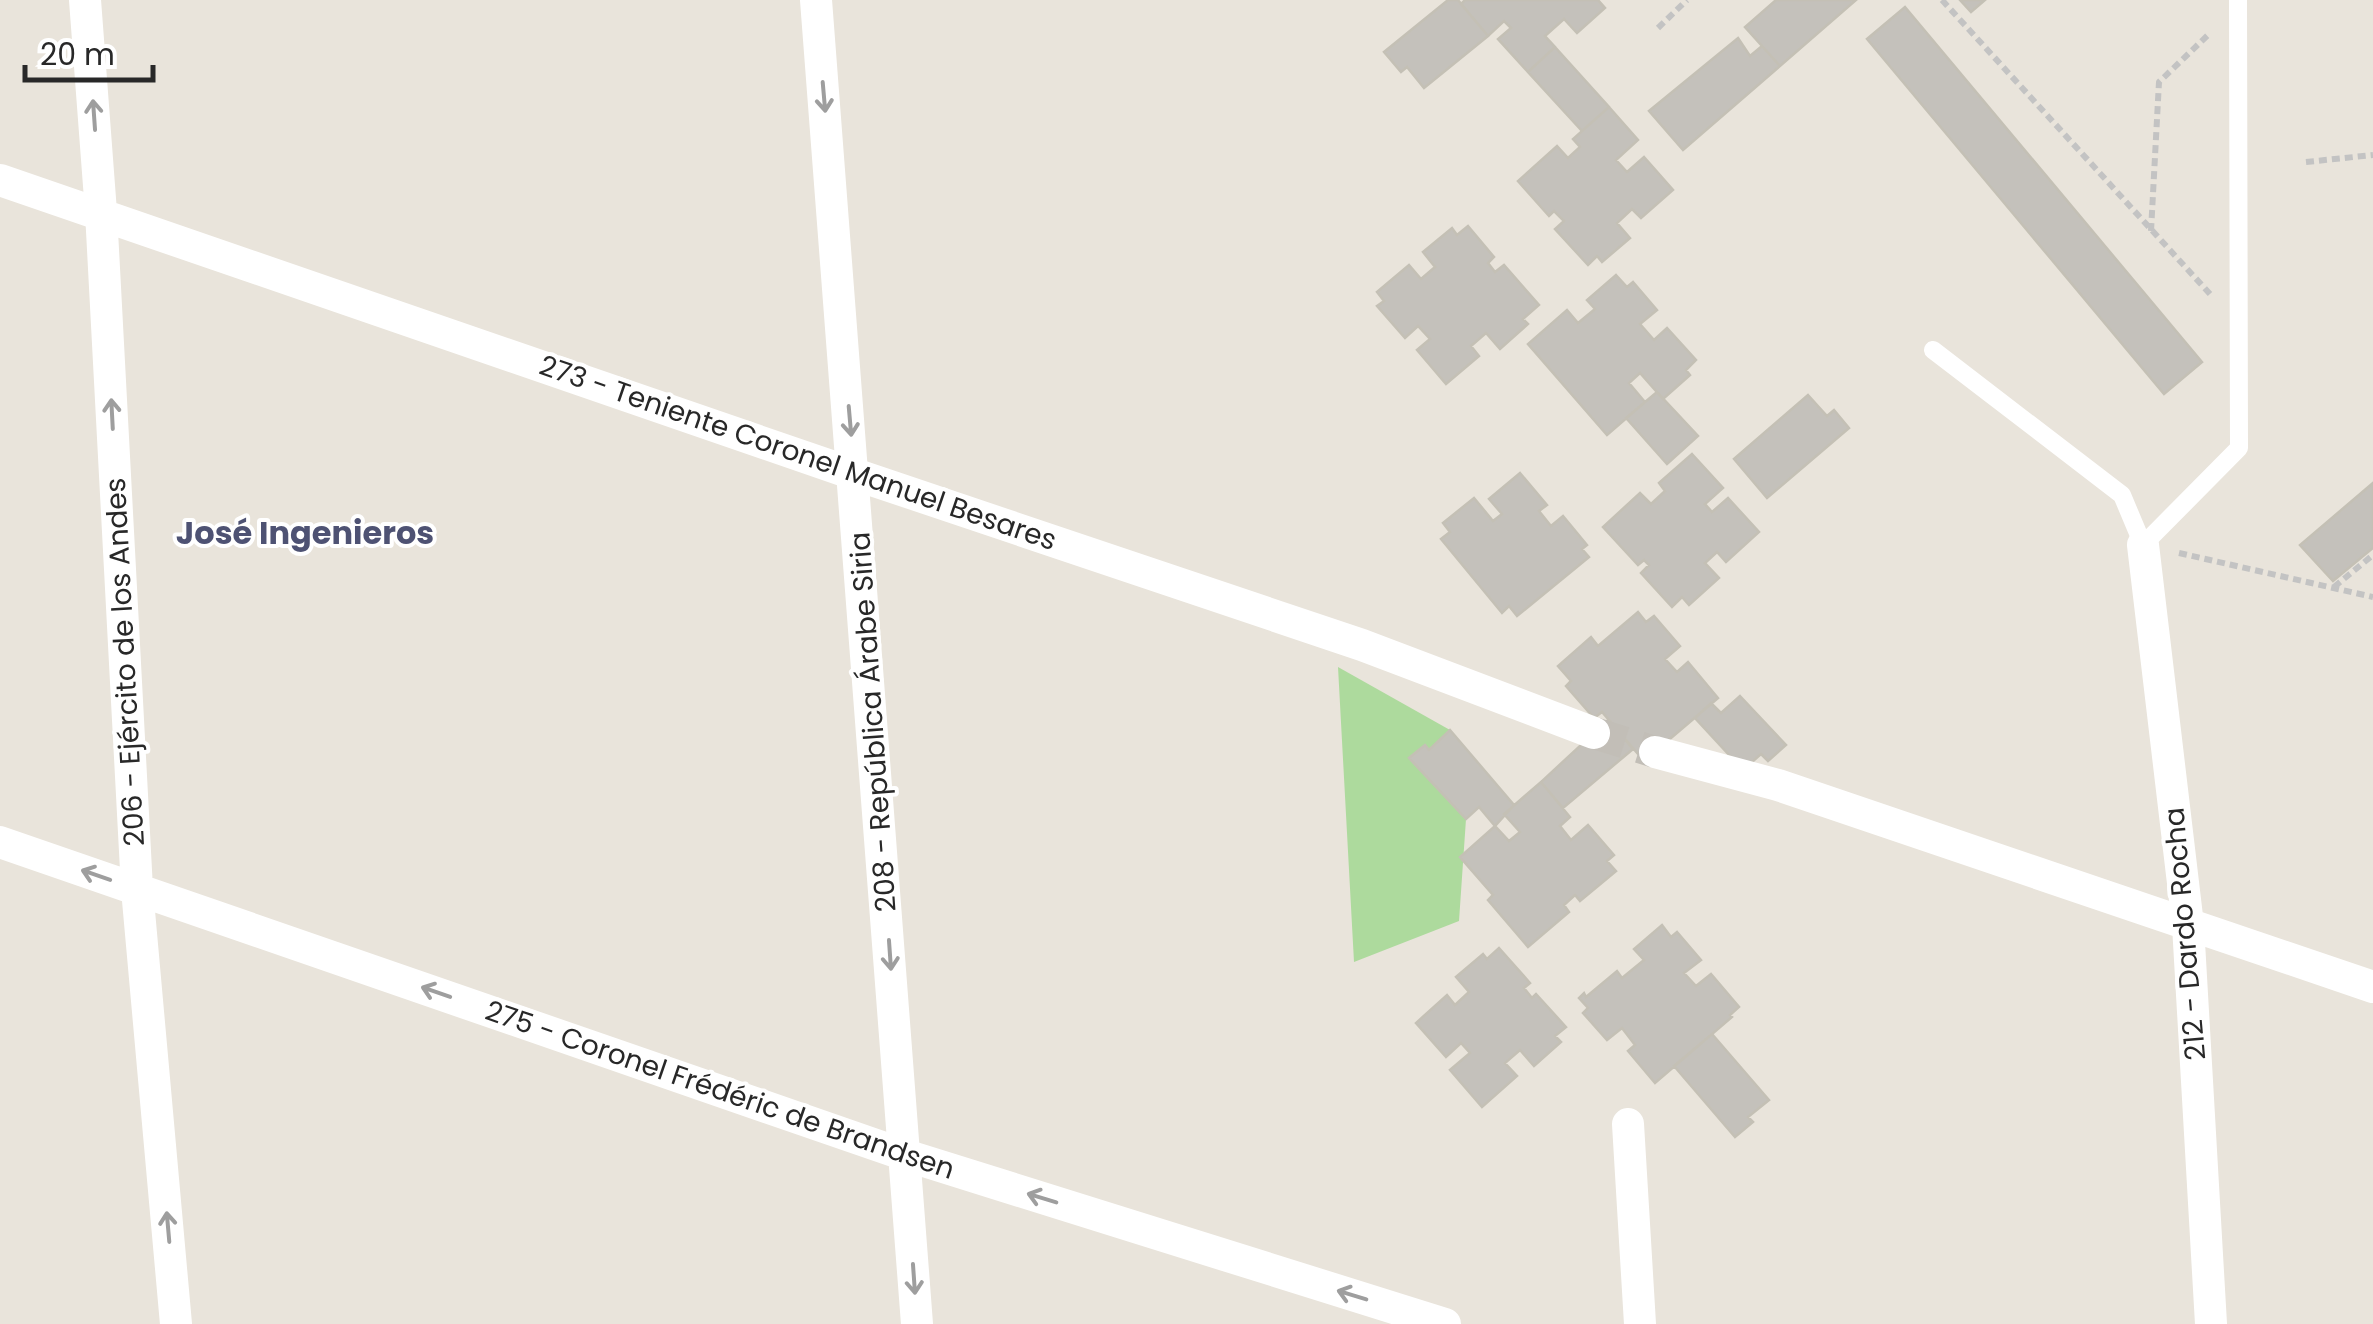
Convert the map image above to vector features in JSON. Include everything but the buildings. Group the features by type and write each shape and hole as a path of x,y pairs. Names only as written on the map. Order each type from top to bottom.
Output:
{"street":[{"name":"206 - Ejército de los Andes","path":"85,0 101,212 137,889 176,1324"},
{"name":"208 - República Árabe Siria","path":"816,0 918,1324"},
{"name":"273 - Teniente Coronel Manuel Besares","path":"0,180 1362,644 1594,733"},
{"name":"212 - Dardo Rocha","path":"2144,544 2188,924 2211,1324"},
{"path":"1655,752 1778,785 2373,987"},
{"name":"275 - Coronel Frédéric de Brandsen","path":"0,842 905,1155 1445,1324"},
{"path":"1628,1124 1640,1324"}],"lane":[{"path":"1933,350 2122,495 2144,544 2240,448 2237,4"}],"path":[{"path":"1658,28 1687,0"},
{"path":"1942,0 2239,324"},
{"path":"2151,232 2160,82 2237,4"},
{"path":"2306,162 2373,155"},
{"path":"2144,544 2373,597"},
{"path":"2333,588 2373,555"}],"green space":[{"path":"1338,667 1450,730 1429,750 1424,745 1409,758 1466,819 1459,921 1354,962"}],"tunnel":[{"path":"1594,733 1655,752"}],"district":[{"name":"José Ingenieros","path":"305,532"}]}
